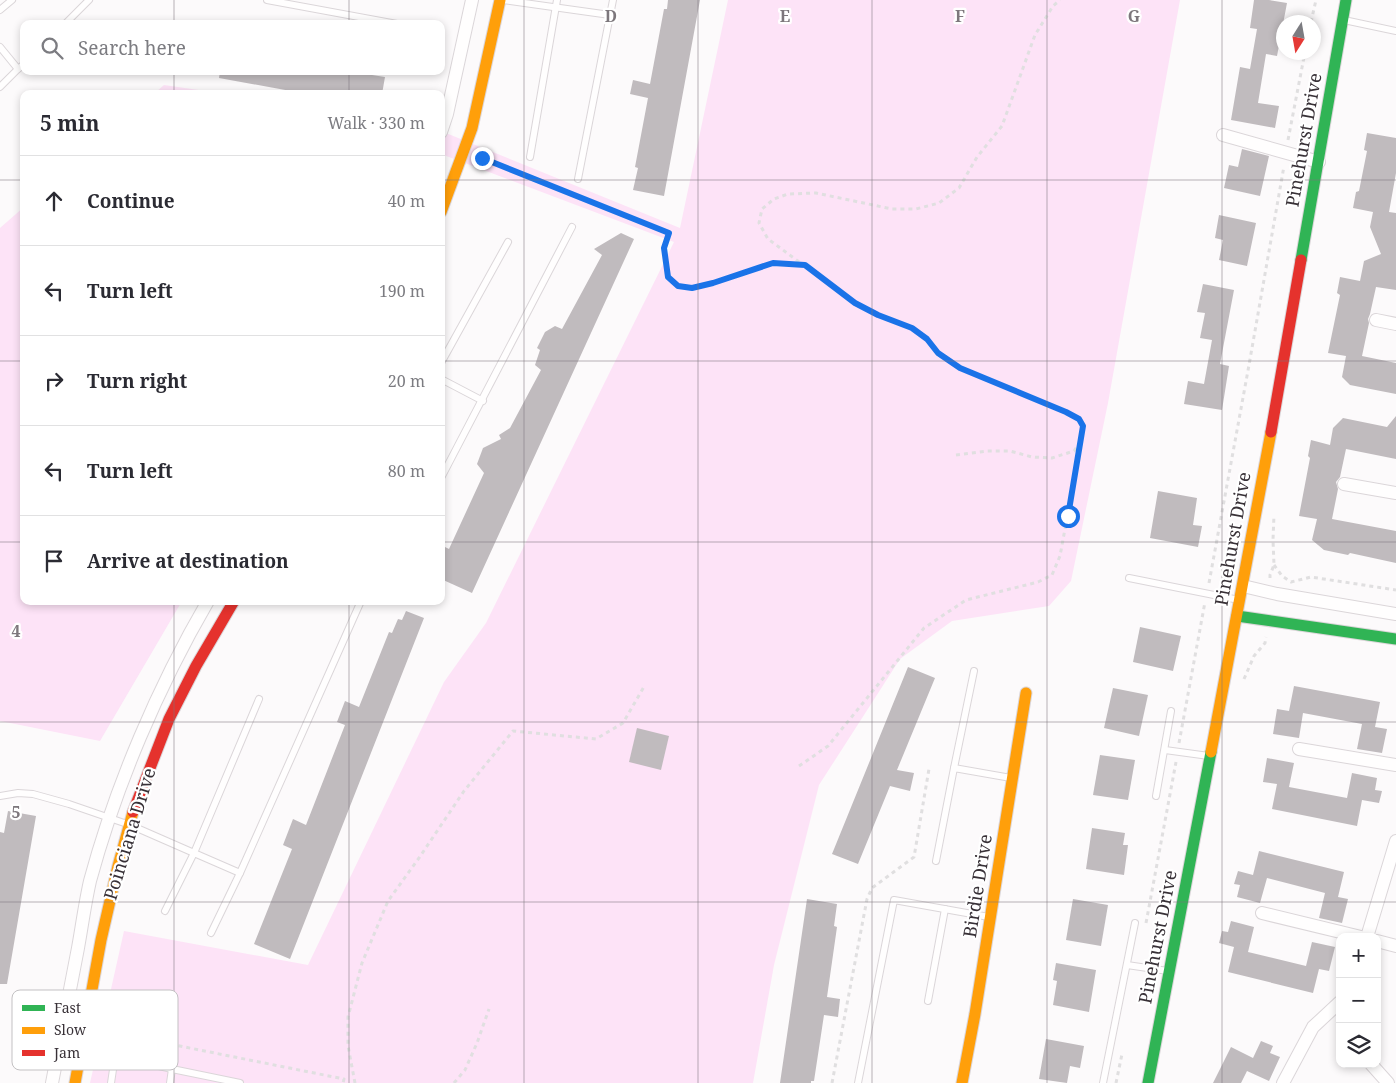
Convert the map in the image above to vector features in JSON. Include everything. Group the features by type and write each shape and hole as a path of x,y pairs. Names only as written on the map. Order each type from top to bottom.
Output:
{"street":[{"path":"445,120 472,0"},
{"path":"445,201 472,128 501,0"},
{"name":"Pinehurst Drive","path":"1148,1083 1243,586 1346,0"},
{"path":"1223,135 1319,162"},
{"path":"1376,320 1396,324"},
{"path":"1344,484 1396,493"},
{"path":"1243,586 1396,614"},
{"name":"Poinciana Drive","path":"70,990 90,882 110,818 160,690 206,605"},
{"name":"Poinciana Drive","path":"92,990 118,866 134,808 148,769 169,719 196,666 232,605"},
{"path":"1237,616 1396,639"},
{"name":"Birdie Drive","path":"962,1083 991,917 1026,693"},
{"path":"1299,749 1396,765"},
{"path":"1368,933 1396,841"},
{"path":"1262,912 1345,933"},
{"path":"1381,942 1396,946"},
{"path":"1283,1083 1313,1027 1336,1006"},
{"path":"1375,1068 1388,1083"},
{"name":"Poinciana Drive","path":"52,1083 54,1070"},
{"name":"Poinciana Drive","path":"75,1083 77,1070"}],"lane":[{"path":"0,10 12,0"},
{"path":"69,20 90,0"},
{"path":"267,0 300,3 379,20"},
{"path":"501,0 556,4 610,15"},
{"path":"578,179 613,0"},
{"path":"530,157 556,4"},
{"path":"1343,20 1396,31"},
{"path":"0,46 18,69 0,88"},
{"path":"445,470 572,227"},
{"path":"445,356 508,242"},
{"path":"445,382 482,401"},
{"path":"1130,578 1240,601"},
{"path":"211,933 240,873 359,605"},
{"path":"936,861 974,671"},
{"path":"165,910 194,853 259,699"},
{"path":"1156,796 1172,711"},
{"path":"1165,750 1210,756"},
{"path":"954,768 1013,779"},
{"path":"0,796 18,793 33,794 69,804 130,825 240,873"},
{"path":"858,1083 894,900 991,917"},
{"path":"928,1001 945,909"},
{"path":"1103,1083 1135,923"},
{"path":"1127,965 1169,971"},
{"path":"111,1083 113,1070"},
{"path":"170,1083 172,1070"},
{"path":"177,1070 240,1083"}],"path":[{"path":"799,766 828,746 924,628 966,600 1038,582 1052,575 1060,556 1083,426 1079,419 1066,412 960,368 938,353 927,339 912,328 878,315 855,303 768,239 759,223 762,209 774,199 788,194 816,192 892,209 916,209 939,203 959,188 977,156 1002,126 1035,35 1053,6 1060,0"},
{"path":"1313,15 1316,0"},
{"path":"1145,927 1250,365 1286,152 1304,60"},
{"path":"473,154 669,233 664,248 668,277 678,286 692,288 773,263 805,265"},
{"path":"956,455 987,451 1010,451 1032,457 1052,458 1074,451 1081,442"},
{"path":"1274,565 1282,576 1291,582 1311,577 1396,590"},
{"path":"1244,679 1254,656 1264,643 1268,620"},
{"path":"355,1083 348,1046 348,1018 362,963 388,901 464,791 513,731 596,739 623,723 645,685"},
{"path":"832,1083 866,899 872,888 914,857 928,769"},
{"path":"454,1083 465,1070 489,1009"},
{"path":"178,1046 344,1079 344,1083"},
{"path":"1116,1083 1122,1054"}],"shaded area":[{"path":"728,0 1180,0 1108,403 1071,581 1049,606 952,621 900,659 819,785 774,965 753,1083 90,1083 93,1070 178,1070 178,990 111,990 124,931 308,965 444,682 486,623 674,242 445,156 445,133 680,228"},
{"path":"164,85 198,90 158,90"},
{"path":"20,210 20,605 180,605 100,741 0,721 0,228"}],"building":[{"path":"668,0 700,0 664,196 633,190 638,168 635,167 648,98 630,94 633,80 650,84 664,9 667,9"},
{"path":"1254,0 1287,3 1285,15 1276,15 1276,56 1266,54 1258,103 1279,106 1275,128 1231,120 1240,67 1250,69 1257,29 1250,28"},
{"path":"219,75 372,75 385,77 383,90 285,90 219,78"},
{"path":"1367,133 1396,138 1396,173 1389,212 1396,213 1396,290 1376,287 1362,356 1396,363 1396,394 1350,385 1342,377 1346,356 1328,353 1340,295 1337,293 1340,277 1360,281 1364,261 1381,254 1370,227 1373,212 1353,208 1356,192 1359,191 1367,151 1364,150"},
{"path":"1242,149 1269,156 1260,196 1224,188 1229,165 1238,167"},
{"path":"1219,215 1256,223 1247,266 1219,260 1223,240 1215,238"},
{"path":"621,233 634,239 472,593 445,581 445,547 449,549 484,473 477,464 483,448 501,439 499,435 510,428 541,370 535,365 540,350 537,348 545,332 555,326 562,329 602,255 594,249"},
{"path":"1203,284 1234,290 1220,364 1229,366 1222,410 1184,404 1188,381 1204,384 1212,340 1200,338 1205,313 1197,312"},
{"path":"1396,416 1396,459 1346,449 1340,477 1336,482 1338,489 1332,519 1396,531 1396,563 1350,553 1348,555 1324,550 1312,540 1317,519 1299,516 1310,458 1308,456 1311,440 1330,445 1333,428 1343,418 1387,427"},
{"path":"1158,491 1197,498 1193,525 1202,526 1198,547 1150,538"},
{"path":"406,611 424,618 290,959 254,944 292,849 283,845 293,819 306,825 345,725 337,722 345,701 359,707 389,632 392,633 398,619 402,620"},
{"path":"1140,627 1181,636 1173,671 1133,662"},
{"path":"908,667 935,678 897,770 914,773 910,791 890,786 858,864 832,854"},
{"path":"1294,686 1380,702 1375,727 1387,729 1382,753 1357,749 1362,724 1303,713 1299,738 1273,734 1277,709 1289,711"},
{"path":"1113,688 1148,695 1139,736 1104,728"},
{"path":"637,728 669,736 661,770 629,762"},
{"path":"1100,755 1135,760 1128,800 1093,795"},
{"path":"1267,758 1294,763 1289,787 1347,798 1352,773 1377,778 1375,790 1382,791 1379,803 1362,800 1357,826 1272,809 1277,784 1263,782"},
{"path":"8,811 36,816 7,984 0,984 0,832 4,833"},
{"path":"1092,828 1125,833 1123,845 1128,845 1124,875 1086,869"},
{"path":"1259,851 1344,872 1338,897 1348,899 1342,923 1319,918 1325,893 1267,878 1260,903 1237,897 1240,885 1234,884 1238,871 1253,875"},
{"path":"807,899 837,904 834,926 837,927 827,997 840,999 838,1017 824,1015 814,1081 811,1081 811,1083 780,1083"},
{"path":"1073,899 1108,905 1101,946 1066,940"},
{"path":"1231,921 1254,927 1248,952 1306,966 1312,942 1335,947 1329,971 1319,969 1313,993 1228,972 1234,947 1219,943 1222,931 1228,932"},
{"path":"1056,963 1096,970 1089,1012 1053,1005 1057,981 1053,980"},
{"path":"1046,1039 1084,1046 1080,1068 1070,1066 1067,1083 1039,1079"},
{"path":"1261,1041 1273,1046 1270,1053 1280,1057 1269,1081 1247,1071 1241,1083 1213,1083 1231,1047 1253,1058"}],"traffic: fast":[{"path":"1301,260 1346,0"},
{"path":"1237,616 1396,639"},
{"path":"1148,1083 1211,752"}],"traffic: slow":[{"path":"445,201 472,128 500,0"},
{"path":"1211,752 1271,432"},
{"path":"962,1083 975,1014 1026,693"},
{"path":"92,990 118,866 133,812"},
{"path":"75,1083 77,1070"}],"traffic: jam":[{"path":"1271,432 1301,260"},
{"path":"133,812 169,719 196,666 232,605"}],"route":[{"path":"482,158 669,233 664,248 668,277 678,286 692,288 713,283 773,263 805,265 855,303 878,315 912,328 927,339 938,353 960,368 1079,419 1083,426 1068,516"}]}
